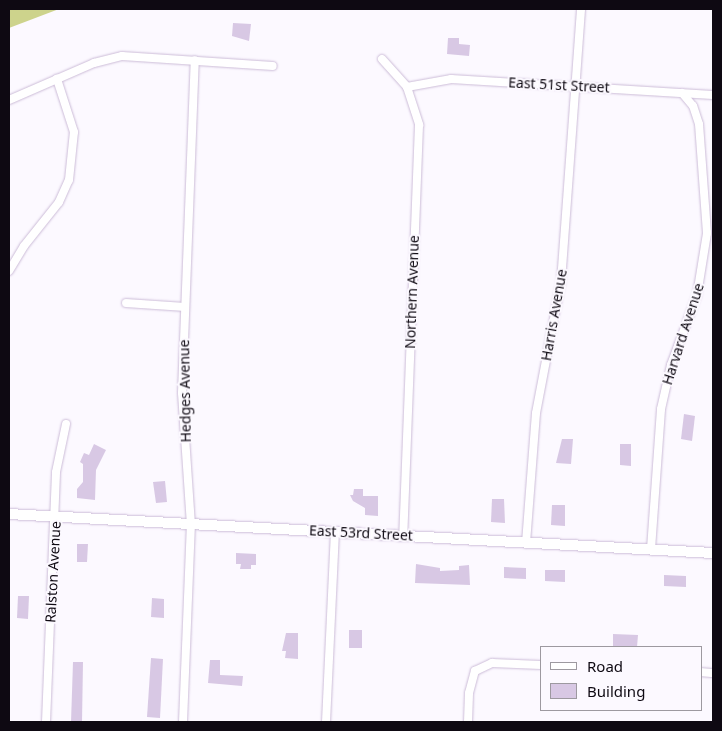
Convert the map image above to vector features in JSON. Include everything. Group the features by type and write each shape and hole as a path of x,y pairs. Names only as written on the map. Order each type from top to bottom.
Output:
{"street":[{"name":"Harris Avenue","path":"526,542 536,413 561,282 577,86 581,9"},
{"path":"9,100 94,63 122,56 273,66"},
{"name":"Northern Avenue","path":"382,59 407,87 419,125 403,536"},
{"name":"Hedges Avenue","path":"182,722 191,525 182,393 195,60"},
{"path":"9,272 24,246 59,202 69,180 74,132 57,79"},
{"name":"East 51st Street","path":"407,87 451,79 713,94"},
{"name":"Harvard Avenue","path":"651,550 661,409 671,365 697,295 707,233 699,124 693,106 682,93"},
{"path":"126,303 185,307"},
{"name":"Ralston Avenue","path":"46,722 56,517 56,472 66,424"},
{"name":"East 53rd Street","path":"9,514 713,553"},
{"path":"326,722 335,532"},
{"path":"468,722 471,677 478,668 492,663 540,665"}],"green space":[{"path":"9,9 59,9 9,28"}],"building":[{"path":"233,23 251,24 249,41 232,36"},
{"path":"448,38 459,38 459,44 470,45 469,56 447,54"},
{"path":"684,414 695,416 692,441 681,439"},
{"path":"562,439 573,439 571,464 556,463"},
{"path":"94,444 106,450 96,470 95,500 77,498 77,489 83,482 83,464 80,462 84,453 89,455"},
{"path":"620,444 631,444 631,466 620,465"},
{"path":"165,481 167,502 156,503 153,482"},
{"path":"354,489 363,489 363,496 378,496 378,516 365,515 365,508 353,501 350,495 353,495"},
{"path":"492,499 504,499 505,523 491,522"},
{"path":"552,505 565,505 565,526 551,525"},
{"path":"77,544 88,544 87,562 77,562"},
{"path":"236,553 256,554 256,565 251,565 251,569 240,569 241,564 236,564"},
{"path":"416,564 440,568 440,571 459,570 459,566 469,565 470,585 415,583"},
{"path":"504,567 526,568 526,579 504,578"},
{"path":"545,570 565,570 565,582 545,581"},
{"path":"664,575 686,576 686,587 664,586"},
{"path":"18,596 29,596 28,619 17,618"},
{"path":"152,598 164,599 164,618 151,617"},
{"path":"349,630 362,630 362,648 349,648"},
{"path":"286,633 298,633 298,659 285,658 286,651 282,651"},
{"path":"613,634 638,635 637,646 613,646"},
{"path":"151,658 163,659 160,718 147,717"},
{"path":"210,660 220,660 220,675 243,676 242,686 208,683"},
{"path":"73,662 83,662 82,722 71,722"}]}
